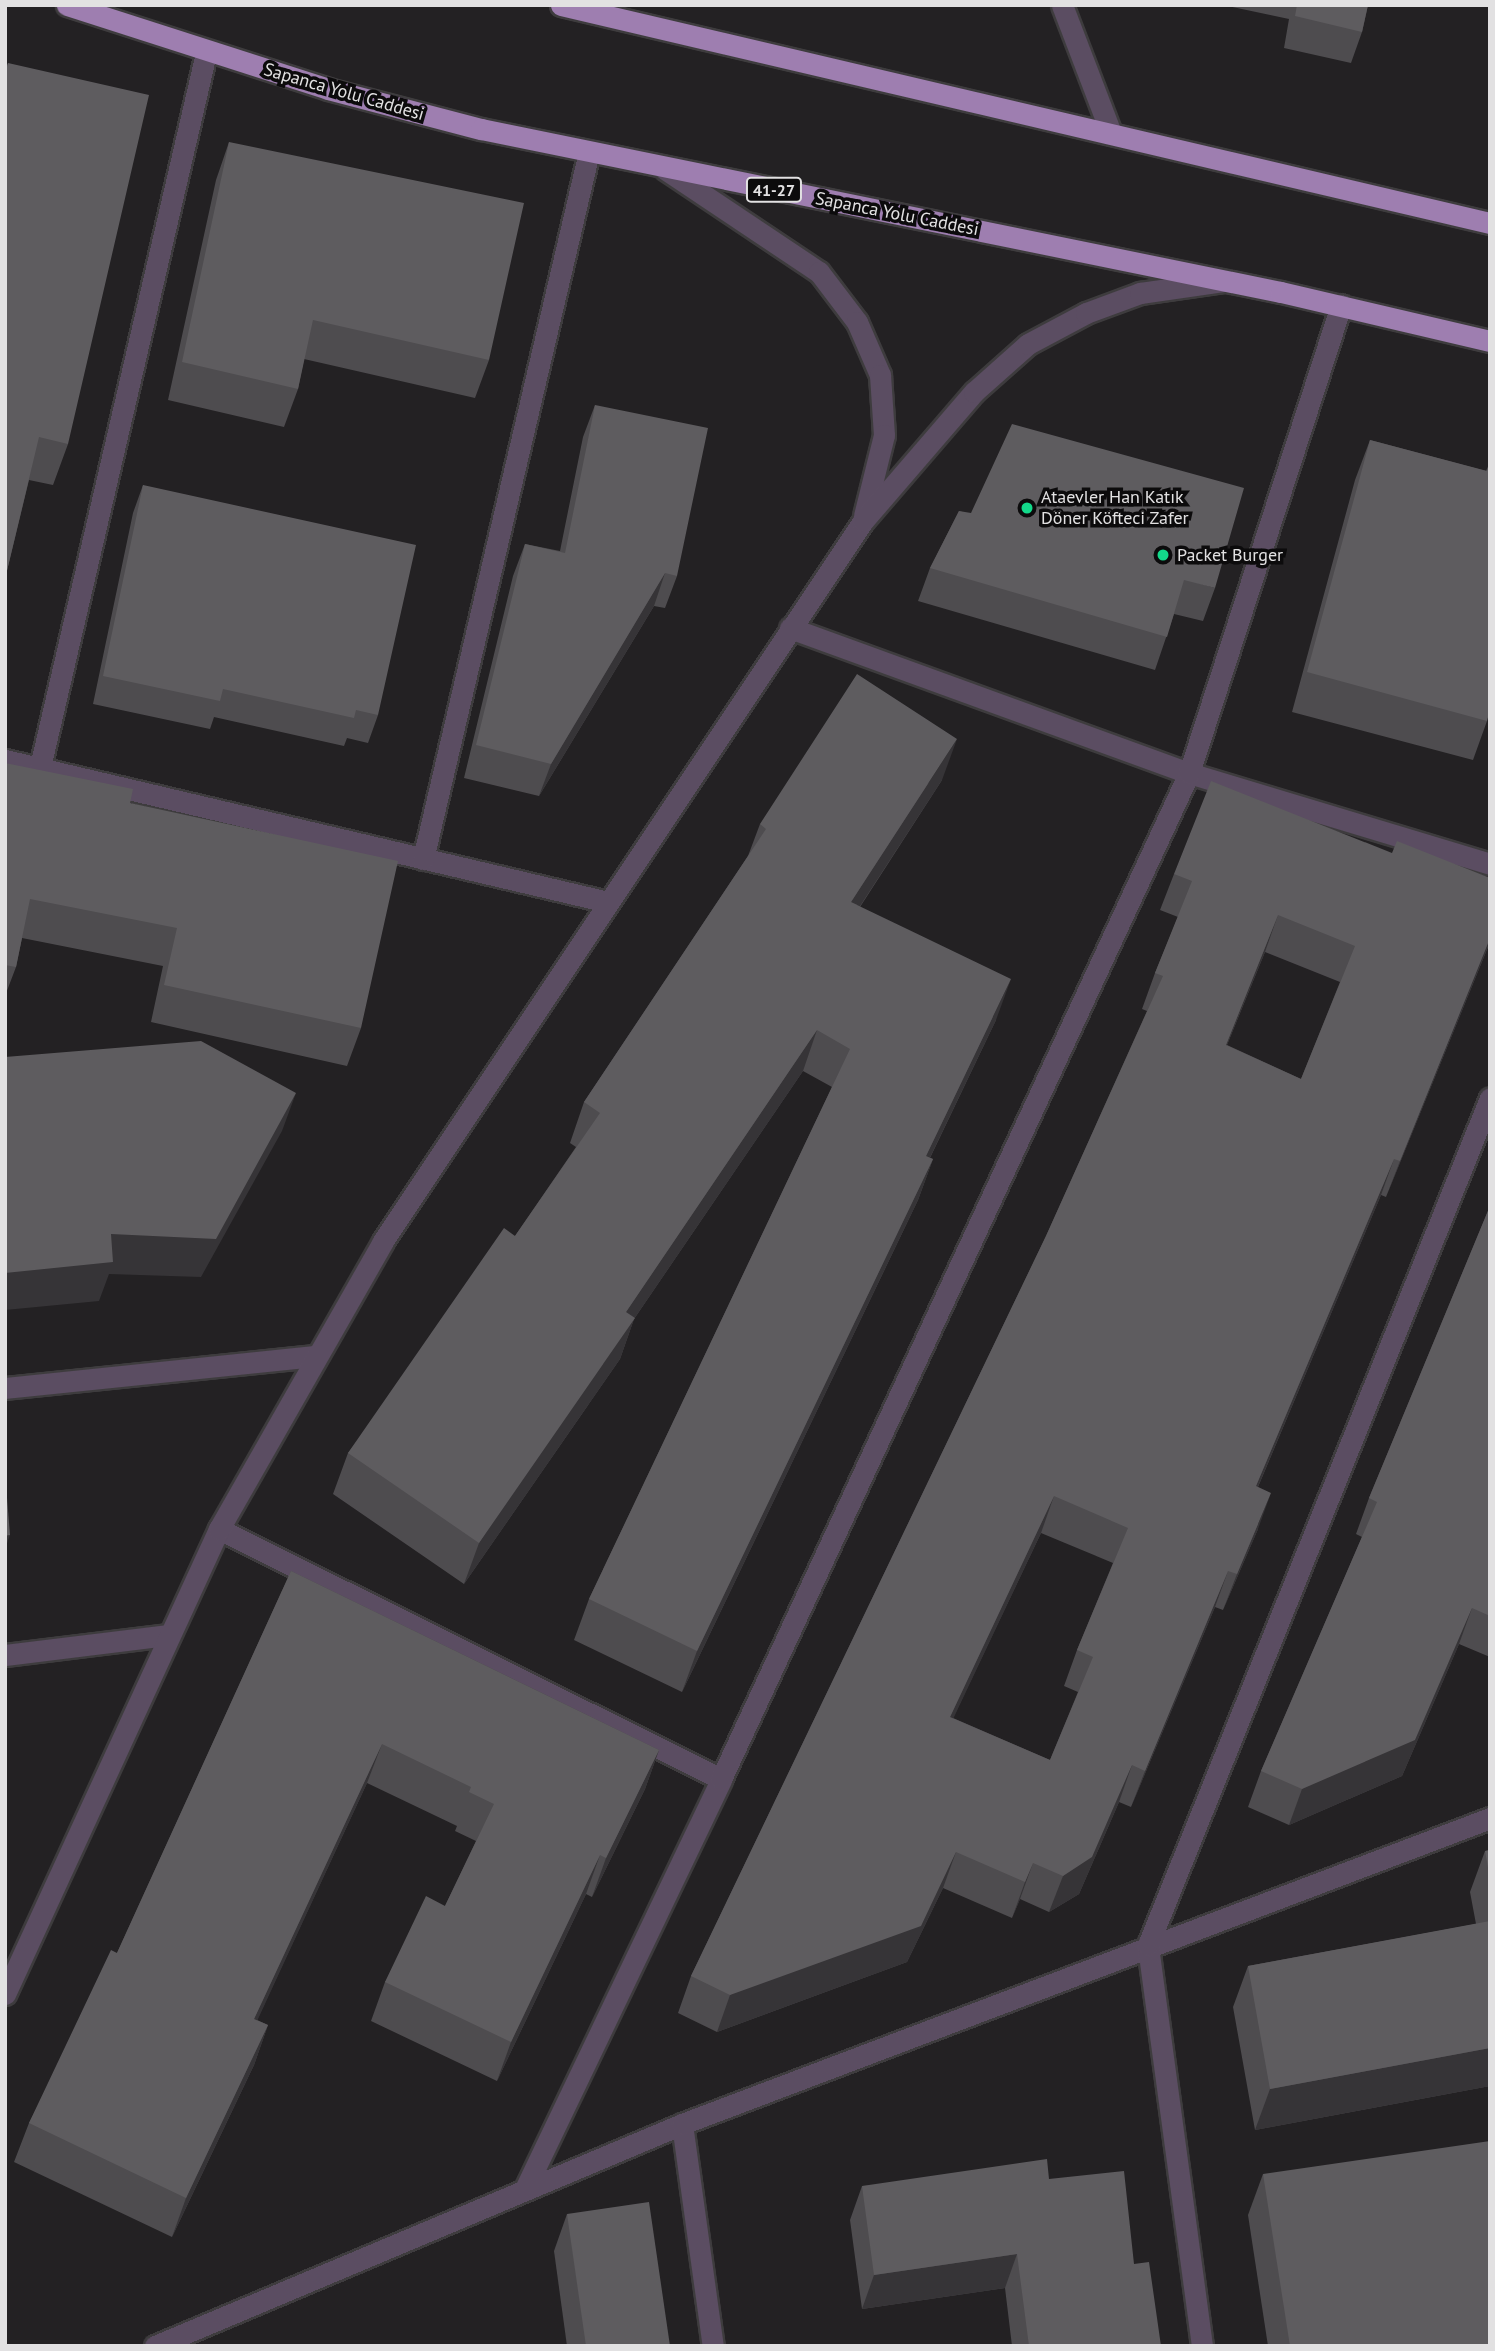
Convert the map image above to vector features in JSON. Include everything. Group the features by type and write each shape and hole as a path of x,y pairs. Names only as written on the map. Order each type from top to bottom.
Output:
{"highway":[{"name":"Sapanca Yolu Caddesi","path":"67,5 206,52 481,130 1342,305 1490,341"},
{"path":"561,5 972,105 1111,133 1490,223"}],"street":[{"path":"1062,5 1111,133"},
{"path":"40,767 206,52"},
{"path":"423,859 589,152"},
{"path":"665,169 819,272 858,322 880,375 884,435 863,521"},
{"path":"5,1994 167,1634 219,1529 316,1356 390,1230 863,521 974,392 1028,344 1086,313 1140,293 1226,281"},
{"path":"525,2189 721,1779 1189,774 1342,305"},
{"path":"790,628 1189,774 1490,864"},
{"path":"5,760 608,902"},
{"path":"1202,2346 1148,1945 1490,1098"},
{"path":"5,1388 316,1356"},
{"path":"219,1529 721,1779"},
{"path":"5,1655 167,1634"},
{"path":"161,2345 682,2124 1148,1945 1490,1818"},
{"path":"682,2124 713,2346"}],"building":[{"path":"1297,5 1368,5 1362,32 1295,16"},
{"path":"8,63 149,95 68,444 39,437 5,579 5,75"},
{"path":"229,142 524,203 489,360 313,320 298,389 182,362"},
{"path":"595,405 708,428 677,576 665,573 551,764 476,745 525,544 565,553"},
{"path":"1012,424 1244,488 1215,588 1184,580 1167,637 930,568 959,511 971,513"},
{"path":"1370,440 1487,471 1490,462 1490,710 1487,721 1307,672"},
{"path":"143,485 416,545 378,715 356,710 354,718 223,689 220,701 103,676"},
{"path":"857,674 957,739 851,902 1011,979 926,1156 933,1159 697,1651 589,1599 850,1049 817,1030 626,1312 635,1318 479,1543 348,1453 504,1228 515,1236 600,1113 584,1102 766,829 760,824"},
{"path":"5,763 133,789 130,803 398,861 361,1028 164,985 177,928 30,899 16,967 5,965"},
{"path":"1211,781 1392,853 1397,841 1490,878 1490,938 1400,1161 1394,1159 1256,1486 1271,1493 1237,1574 1228,1571 1145,1771 1132,1765 1092,1857 1063,1876 1033,1863 1025,1882 956,1852 921,1926 730,1995 691,1976 1046,1236 1163,976 1155,973 1192,881 1174,874","holes":["1278,915 1355,946 1301,1079 1226,1045","1054,1496 1128,1528 1077,1650 1093,1657 1050,1760 950,1717"]},
{"path":"201,1041 296,1093 216,1239 111,1234 113,1262 5,1273 5,1057"},
{"path":"1490,1206 1490,1616 1472,1608 1415,1740 1302,1789 1261,1771 1377,1502 1369,1498"},
{"path":"5,1473 10,1535 5,1536"},
{"path":"291,1571 659,1750 606,1858 600,1855 511,2042 385,1982 426,1896 445,1906 494,1804 469,1792 471,1787 382,1744 254,2019 268,2025 186,2198 29,2123 111,1950 117,1953"},
{"path":"1490,1850 1490,1878 1485,1851"},
{"path":"1490,1921 1490,2048 1270,2089 1248,1966"},
{"path":"1490,2141 1490,2346 1290,2346 1263,2174"},
{"path":"1047,2159 1049,2179 1124,2171 1134,2264 1149,2262 1161,2346 1029,2346 1017,2254 874,2275 862,2186"},
{"path":"649,2202 670,2346 586,2346 567,2214"}],"place":[{"name":"Ataevler Han Katık Döner Köfteci Zafer","path":"1027,508"},
{"name":"Packet Burger","path":"1163,555"}]}
